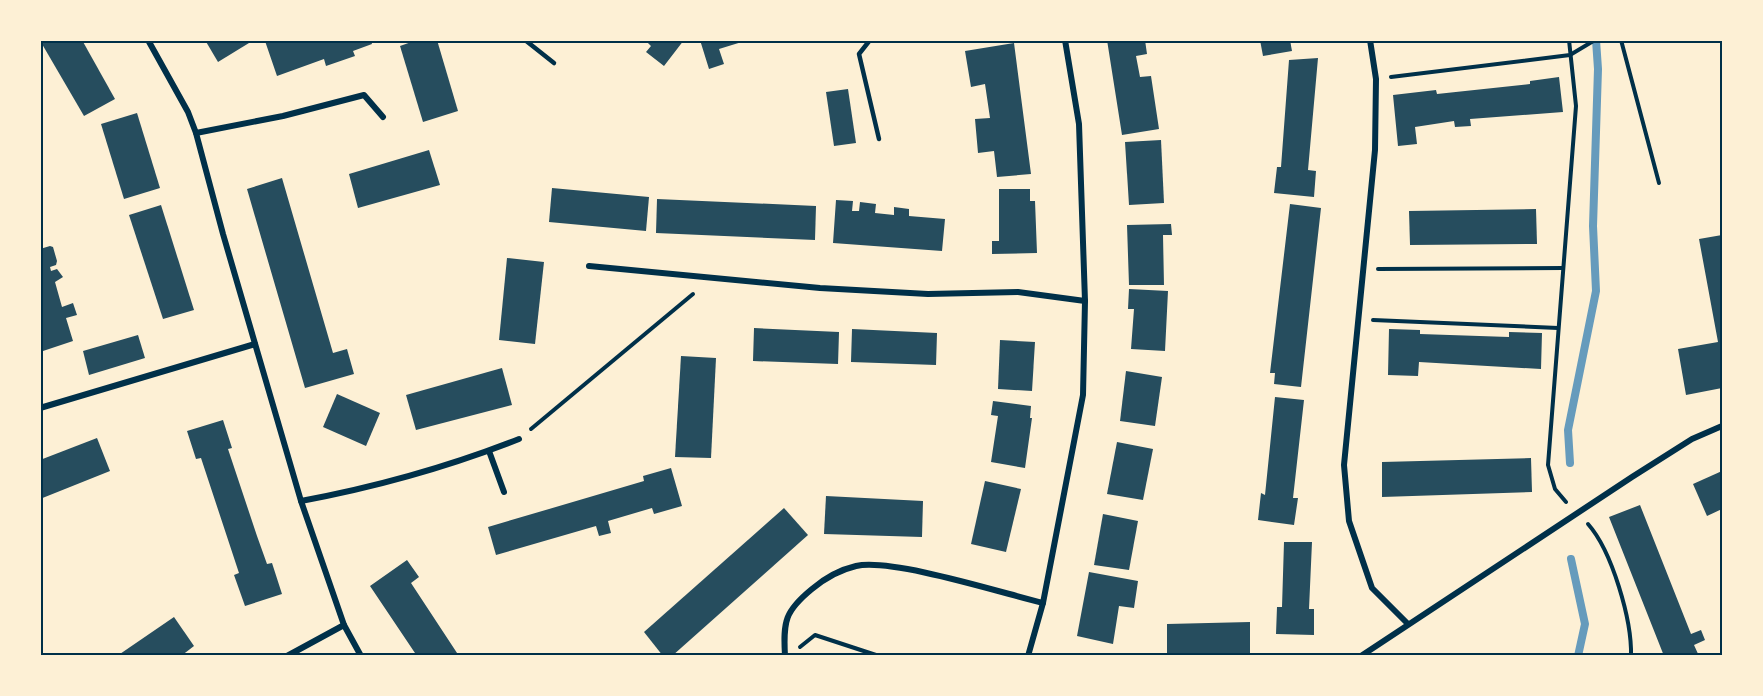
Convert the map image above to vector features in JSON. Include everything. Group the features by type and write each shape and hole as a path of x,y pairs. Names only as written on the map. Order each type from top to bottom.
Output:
{"street":[{"path":"148,40 188,112 196,134 301,501 344,625 361,656"},
{"path":"1028,656 1043,603 1083,395 1085,301 1079,124 1065,40"},
{"path":"1370,40 1376,79 1375,150 1344,465 1349,521 1372,588 1407,623"},
{"path":"196,134 283,116 364,95 383,117"},
{"path":"589,266 715,276 820,288 928,294 1018,292 1085,301"},
{"path":"40,408 255,344"},
{"path":"1361,656 1407,623 1692,439 1722,426"},
{"path":"301,501 359,490 489,451 519,439"},
{"path":"489,451 504,492"},
{"path":"785,656 783,627 792,605 827,577 858,566 895,566 1043,603"},
{"path":"287,656 344,625"}],"lane":[{"path":"525,40 554,63"},
{"path":"870,40 859,54 879,140"}],"path":[{"path":"1569,40 1576,106 1548,465 1555,489 1590,526 1606,554 1632,641 1631,656"},
{"path":"1376,79 1570,55 1595,40"},
{"path":"1621,40 1659,183"},
{"path":"1364,269 1563,268"},
{"path":"519,439 715,276"},
{"path":"1359,319 1558,328"},
{"path":"798,649 815,635 879,656"}],"building":[{"path":"47,40 82,40 115,99 84,116 42,44"},
{"path":"205,40 247,40 249,43 218,62"},
{"path":"371,40 372,44 353,51 355,56 326,66 324,59 277,76 265,41"},
{"path":"417,40 437,40 458,111 423,122 400,46"},
{"path":"645,40 684,40 664,66 646,52 651,46"},
{"path":"700,40 745,41 719,49 724,64 709,69"},
{"path":"1107,40 1145,40 1147,54 1136,56 1140,77 1151,76 1159,129 1122,135"},
{"path":"1260,40 1290,40 1292,51 1263,56"},
{"path":"1014,43 1031,174 997,177 994,151 978,153 975,119 990,118 985,84 971,87 965,51"},
{"path":"1318,58 1308,170 1316,171 1314,197 1274,193 1277,167 1281,167 1289,60"},
{"path":"1559,77 1563,112 1470,119 1471,126 1455,127 1454,121 1415,127 1417,144 1398,146 1393,95 1436,90 1437,94 1530,84 1530,81"},
{"path":"848,89 856,143 834,146 826,92"},
{"path":"137,113 160,188 124,199 101,124"},
{"path":"1161,140 1164,203 1129,205 1125,142"},
{"path":"429,150 440,185 358,208 349,174"},
{"path":"282,178 333,353 347,349 354,374 305,388 247,189"},
{"path":"552,188 649,197 646,231 549,222"},
{"path":"999,189 1030,189 1030,201 1035,201 1037,253 992,254 992,241 999,241"},
{"path":"657,199 816,206 815,240 656,233"},
{"path":"836,200 853,201 852,211 859,211 860,202 876,204 875,213 894,215 894,207 909,209 909,216 945,219 942,251 833,243"},
{"path":"1290,204 1321,208 1301,387 1274,384 1275,373 1270,373"},
{"path":"161,205 194,310 163,319 129,215"},
{"path":"1536,209 1537,244 1410,245 1409,211"},
{"path":"1171,224 1172,235 1163,235 1164,285 1129,285 1127,225"},
{"path":"1722,235 1722,388 1686,395 1678,349 1718,342 1699,239"},
{"path":"53,247 57,261 56,265 50,267 51,271 57,269 63,277 55,282 62,307 73,303 77,315 66,318 73,341 40,352 40,249"},
{"path":"507,258 544,262 535,344 499,340"},
{"path":"1129,289 1168,291 1165,351 1131,349 1134,309 1128,309"},
{"path":"754,328 839,332 838,364 753,361"},
{"path":"852,329 937,333 936,365 851,362"},
{"path":"1389,329 1420,330 1420,334 1509,337 1509,332 1542,333 1541,369 1419,362 1418,376 1388,375"},
{"path":"138,335 145,358 89,375 83,351"},
{"path":"1000,340 1035,342 1032,391 998,389"},
{"path":"681,356 716,358 711,458 675,457"},
{"path":"502,368 512,405 416,430 406,395"},
{"path":"1126,371 1162,377 1155,426 1120,421"},
{"path":"337,394 380,413 366,446 323,427"},
{"path":"1275,397 1304,400 1293,498 1298,498 1294,525 1258,520 1261,493 1265,495"},
{"path":"993,401 1031,406 1030,418 1032,418 1025,468 991,462 998,416 991,415"},
{"path":"223,420 232,448 228,449 257,536 267,564 272,563 282,594 245,606 234,575 239,573 201,458 196,459 187,431"},
{"path":"97,438 110,471 40,499 40,460"},
{"path":"1117,442 1153,449 1143,500 1107,494"},
{"path":"1531,458 1532,492 1382,497 1382,462"},
{"path":"671,468 682,506 654,514 652,508 608,521 611,533 599,536 596,526 496,555 488,527 644,481 643,476"},
{"path":"1722,471 1722,509 1707,516 1693,484"},
{"path":"985,481 1021,489 1006,552 971,544"},
{"path":"826,496 923,501 922,537 824,534"},
{"path":"1640,505 1691,634 1701,630 1705,640 1694,645 1699,656 1664,656 1609,517"},
{"path":"784,508 808,535 672,656 663,656 644,632"},
{"path":"1103,514 1138,521 1129,570 1094,565"},
{"path":"1284,542 1312,542 1309,609 1314,609 1314,635 1276,634 1277,607 1282,607"},
{"path":"407,560 419,577 411,583 459,656 417,656 370,586"},
{"path":"1089,572 1138,581 1134,608 1119,606 1113,644 1077,636"},
{"path":"174,617 194,646 181,656 117,656"},
{"path":"1250,622 1250,656 1167,656 1167,624"}],"waterway":[{"path":"1570,463 1568,430 1596,291 1593,226 1598,69 1596,40"},
{"path":"1571,559 1585,624 1578,656"}]}
